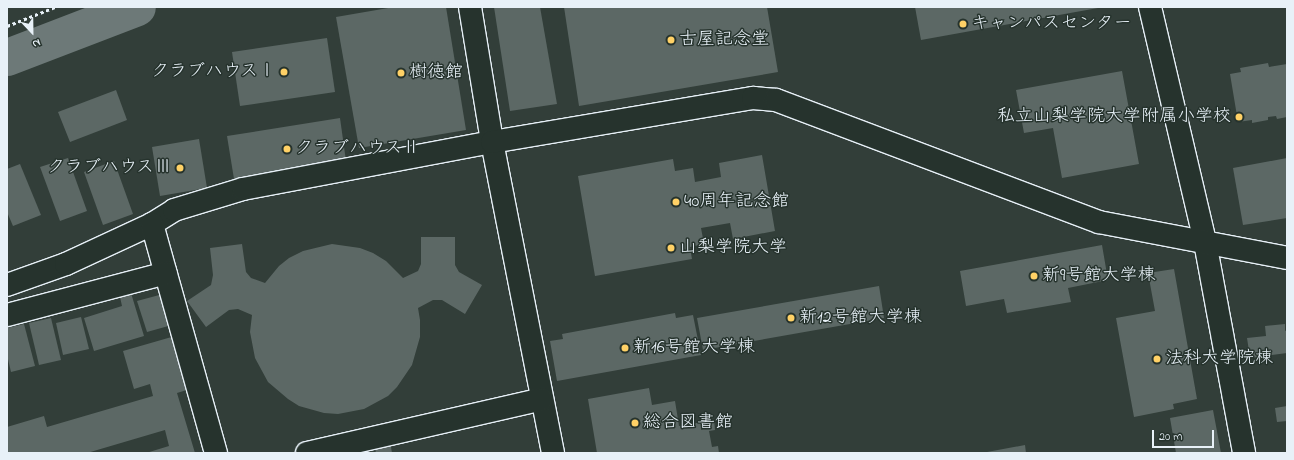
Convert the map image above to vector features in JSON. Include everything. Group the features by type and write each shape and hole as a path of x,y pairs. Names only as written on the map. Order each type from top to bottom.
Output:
{"street":[{"path":"470,7 492,142 553,453"},
{"path":"1150,7 1205,242 1244,453"},
{"path":"7,285 66,264 152,224 174,210 243,189 492,142 753,98 776,100 1099,222 1287,258"},
{"path":"152,224 216,453"},
{"path":"7,315 166,272"},
{"path":"307,453 542,399"}],"path":[{"path":"7,26 55,7"}],"building":[{"name":"樹徳館","path":"394,7 446,7 466,130 359,148 336,17"},
{"path":"494,7 540,7 557,104 510,111"},
{"name":"古屋記念堂","path":"564,7 767,7 778,72 579,106"},
{"name":"キャンパスセンター","path":"915,7 1098,7 1098,8 921,40"},
{"name":"クラブハウスⅠ","path":"327,38 335,92 240,106 232,52"},
{"path":"1268,63 1269,67 1287,64 1287,117 1277,119 1276,116 1268,117 1268,120 1252,123 1252,120 1238,122 1230,74 1241,72 1240,68"},
{"path":"1122,71 1139,164 1062,178 1053,128 1024,133 1016,90"},
{"path":"116,90 127,120 70,142 58,112"},
{"name":"クラブハウスⅡ","path":"340,118 346,161 234,179 227,136"},
{"name":"クラブハウスⅢ","path":"199,139 207,188 160,196 152,147"},
{"name":"40周年記念館","path":"762,155 775,231 733,239 730,223 701,228 704,244 690,247 692,259 595,276 578,176 673,159 675,171 693,168 695,182 721,177 719,163"},
{"path":"68,158 87,211 60,221 40,167"},
{"path":"1287,158 1287,218 1243,225 1233,168"},
{"path":"114,161 133,214 103,225 84,172"},
{"path":"20,164 41,215 13,226 7,212 7,169"},
{"path":"421,237 455,237 455,265 459,272 482,285 465,314 442,300 433,300 418,308 420,337 412,365 397,387 388,396 364,409 338,414 324,413 299,406 268,382 255,358 250,332 252,315 238,309 229,310 206,327 187,301 211,285 213,275 210,248 242,244 246,272 251,278 265,283 279,266 289,258 303,251 332,244 360,248 373,253 386,261 403,278 418,271 421,264"},
{"name":"新9号館大学棟","path":"1102,245 1108,280 1068,288 1071,302 1007,313 1004,299 966,306 960,271"},
{"name":"法科大学院棟","path":"1174,269 1197,399 1173,404 1174,409 1134,417 1116,318 1155,311 1148,273"},
{"name":"新12号館大学棟","path":"879,286 884,318 703,350 697,318"},
{"path":"131,293 144,336 94,351 84,318 122,306 120,297"},
{"path":"163,294 172,325 147,332 137,301"},
{"name":"新16号館大学棟","path":"675,313 676,318 693,315 701,355 557,381 550,341 563,339 562,334"},
{"path":"81,317 89,349 63,355 56,323"},
{"path":"51,318 61,360 39,365 29,323"},
{"path":"24,324 35,366 11,372 7,355 7,328"},
{"path":"1285,324 1285,331 1287,330 1287,353 1250,358 1247,338 1266,336 1265,326"},
{"path":"175,336 190,389 177,393 195,453 146,453 169,446 165,430 87,453 7,453 7,427 44,416 47,427 153,396 150,384 134,389 123,351"},
{"name":"総合図書館","path":"649,388 652,405 675,401 679,426 714,420 715,430 709,431 712,447 718,446 719,453 597,453 588,399"},
{"path":"1287,406 1287,421 1277,422 1275,408"},
{"path":"1213,410 1221,453 1176,453 1170,418"},
{"path":"390,441 392,453 376,453 374,444"},
{"path":"1025,445 1026,453 987,453 987,452"}],"waterway":[{"path":"7,57 137,7"}],"place":[{"name":"キャンパスセンター","path":"963,24"},
{"name":"古屋記念堂","path":"671,40"},
{"name":"クラブハウスⅠ","path":"284,72"},
{"name":"樹徳館","path":"401,73"},
{"name":"私立山梨学院大学附属小学校","path":"1239,117"},
{"name":"クラブハウスⅡ","path":"287,149"},
{"name":"クラブハウスⅢ","path":"180,168"},
{"name":"40周年記念館","path":"676,202"},
{"name":"山梨学院大学","path":"671,248"},
{"name":"新9号館大学棟","path":"1034,276"},
{"name":"新12号館大学棟","path":"791,318"},
{"name":"新16号館大学棟","path":"625,348"},
{"name":"法科大学院棟","path":"1157,359"},
{"name":"総合図書館","path":"635,423"}]}
